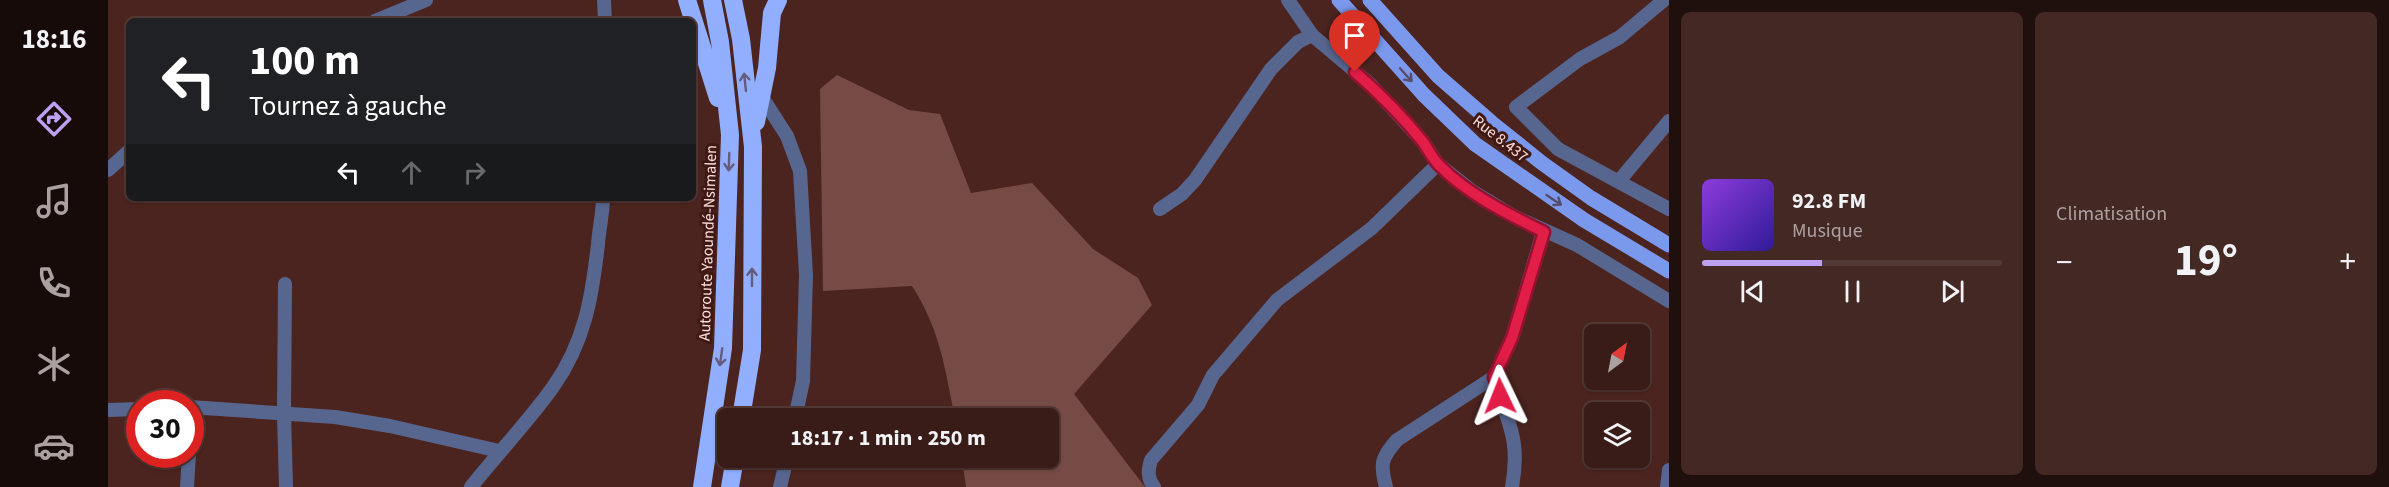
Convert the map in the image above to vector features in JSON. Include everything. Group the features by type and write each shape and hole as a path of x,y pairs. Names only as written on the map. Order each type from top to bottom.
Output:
{"highway":[{"path":"687,0 693,18"},
{"name":"Autoroute Yaoundé-Nsimalen","path":"702,487 723,348 730,135 720,42 711,0"},
{"path":"733,0 741,39"},
{"path":"738,0 753,147 752,350 743,408"},
{"path":"753,147 772,13 778,0"},
{"path":"696,28 730,135"},
{"path":"730,487 733,468"}],"main road":[{"name":"Rue 8.437","path":"1339,0 1424,95 1475,144 1584,220 1669,271"},
{"name":"Rue 8.437","path":"1370,0 1438,76 1492,123 1591,198 1669,245"}],"street":[{"path":"382,18 426,0"},
{"path":"604,0 604,18"},
{"path":"1288,0 1312,34 1370,84 1423,142 1438,164 1472,191 1544,232 1576,244 1669,301"},
{"path":"1664,0 1620,37 1580,59 1516,107 1558,149 1669,209"},
{"path":"1160,209 1182,194 1196,180 1271,69 1298,42 1312,34"},
{"path":"760,94 787,136 800,171 806,275 803,381 797,408"},
{"path":"1618,181 1669,120"},
{"path":"108,170 126,154"},
{"path":"1154,487 1150,482 1148,471 1151,460 1198,405 1213,375 1277,300 1372,228 1438,164"},
{"path":"471,487 527,422 554,386 569,361 585,326 594,286 603,201"},
{"path":"1386,487 1382,467 1385,454 1396,440 1494,377 1512,338 1544,232"},
{"path":"285,284 286,487"},
{"path":"1494,377 1515,438 1516,468 1512,487"},
{"path":"204,408 335,417 390,426 499,452"},
{"path":"108,410 126,409"},
{"path":"187,487 188,468"},
{"path":"780,487 785,468"},
{"path":"1666,487 1669,470"}],"shaded area":[{"path":"837,75 909,110 940,114 971,193 1032,183 1093,249 1138,278 1152,305 1074,394 1145,487 966,487 963,468 1059,468 1059,408 953,408 935,334 912,286 823,291 820,89"}],"route":[{"path":"1355,72 1370,84 1423,142 1438,164 1472,191 1544,232 1512,338 1494,377 1500,396"}]}
